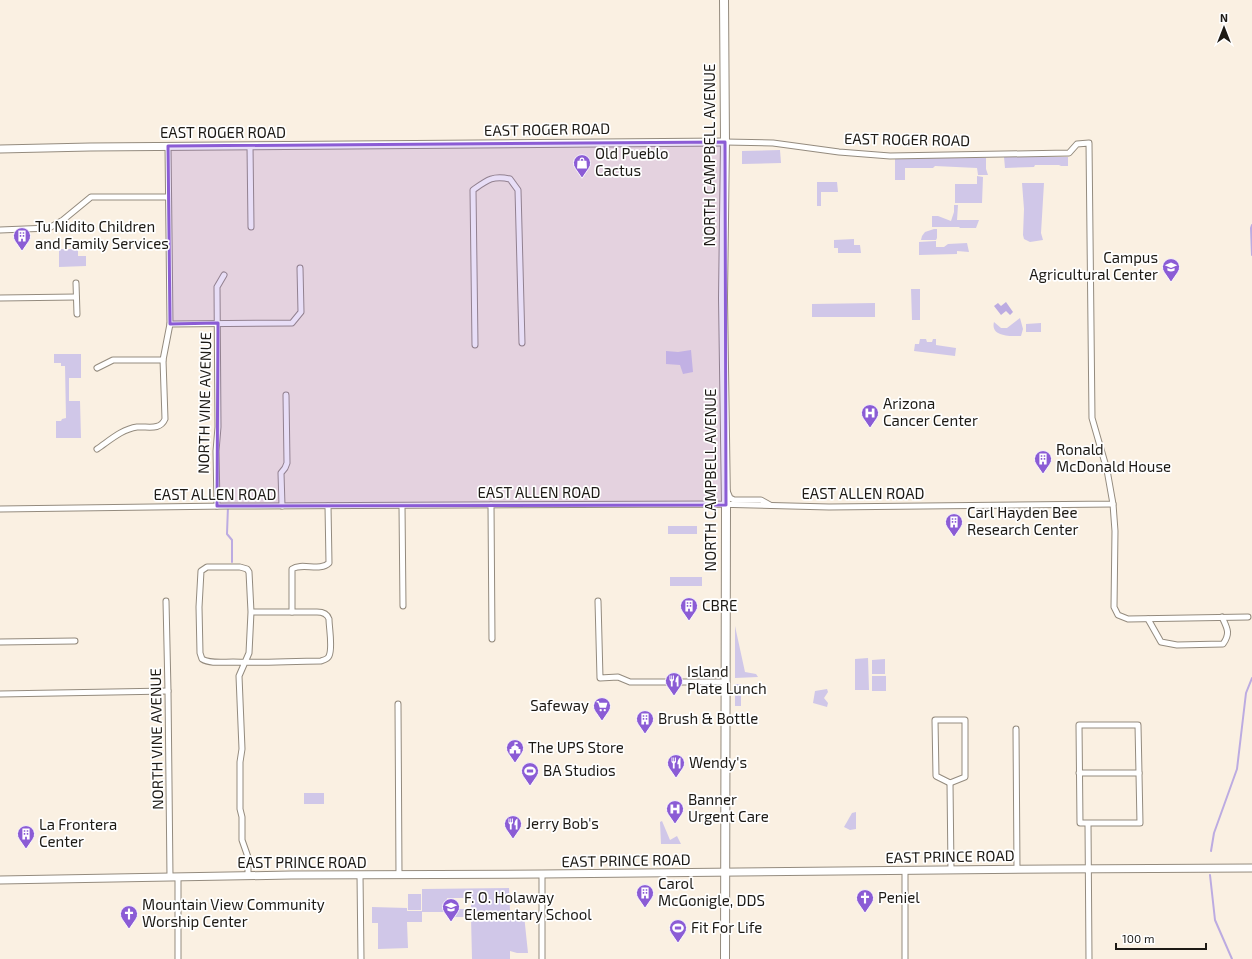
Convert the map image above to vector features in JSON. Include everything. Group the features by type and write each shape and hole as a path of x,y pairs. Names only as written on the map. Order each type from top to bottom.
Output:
{"main road":[{"name":"NORTH CAMPBELL AVENUE","path":"724,0 725,142 723,298 726,486 725,959"},
{"name":"EAST ROGER ROAD","path":"0,150 168,146 725,142"},
{"name":"EAST PRINCE ROAD","path":"0,880 248,875 725,873 1017,869 1252,868"}],"street":[{"name":"EAST ROGER ROAD","path":"725,142 773,143 839,152 890,156 1069,153 1077,144 1089,144 1092,418 1107,470 1113,504"},
{"path":"98,449 118,434 128,430 136,427 158,426 163,424 163,360 170,324 168,146"},
{"path":"250,146 251,227"},
{"path":"474,345 473,190 485,181 499,176 510,179 518,190 522,343"},
{"path":"0,230 50,228 63,220 90,197 168,197"},
{"path":"170,324 292,323 301,312 300,268"},
{"name":"NORTH VINE AVENUE","path":"217,506 217,287 224,275"},
{"path":"76,283 76,314"},
{"path":"0,298 76,297"},
{"path":"97,368 113,360 163,360"},
{"path":"282,506 281,473 287,463 286,395"},
{"path":"726,486 730,498 734,500 761,500 770,505"},
{"path":"1113,504 1115,531 1114,607 1118,615 1128,619 1248,617"},
{"name":"EAST ALLEN ROAD","path":"0,510 217,506 726,505 829,507 1113,504"},
{"path":"491,505 492,639"},
{"path":"292,612 292,569 297,566 325,566 329,563 328,506"},
{"path":"402,506 403,606"},
{"path":"248,875 248,858 242,840 242,817 240,809 240,762 242,750 239,676 245,662 249,653 251,612 249,572 247,569 240,567 206,567 201,570 199,607 200,656 205,661 245,662 321,661 326,659 330,650 329,619 327,615 319,612 251,612"},
{"name":"NORTH VINE AVENUE","path":"166,601 174,877 178,959"},
{"path":"598,601 600,678 618,677 630,682 726,682"},
{"path":"1148,619 1161,642 1177,645 1223,644 1228,638 1228,629 1222,617"},
{"path":"0,642 75,641"},
{"path":"0,694 168,691"},
{"path":"398,704 399,875"},
{"path":"935,720 965,720 965,777 950,783 936,776 935,720"},
{"path":"1079,725 1138,725 1139,773 1140,823 1080,824 1079,725"},
{"path":"1016,729 1017,869"},
{"path":"1079,773 1139,773"},
{"path":"950,783 951,870"},
{"path":"1088,824 1089,959"},
{"path":"905,871 905,959"},
{"path":"542,874 542,959"},
{"path":"360,875 361,959"}],"highlighted area":[{"path":"725,142 726,505 217,506 218,323 170,324 168,146"}],"shaded area":[{"path":"780,150 781,163 742,164 742,151"},
{"path":"1004,157 1068,157 1068,166 1035,165 1034,167 1005,168"},
{"path":"895,158 986,158 986,169 988,175 978,175 977,168 935,166 933,168 905,168 905,180 895,180"},
{"path":"977,176 983,177 982,203 955,203 955,184 977,184"},
{"path":"817,182 837,182 838,192 821,192 821,206 817,206"},
{"path":"1022,183 1044,183 1041,233 1043,240 1030,242 1024,239"},
{"path":"954,205 958,205 957,220 979,220 976,228 932,227 932,216 938,216 951,221 954,212"},
{"path":"937,229 936,240 921,240 925,232"},
{"path":"854,239 854,245 860,245 861,253 838,253 838,248 834,248 834,240"},
{"path":"936,241 936,247 944,247 948,244 967,243 969,252 957,251 957,254 919,255 919,242"},
{"path":"59,249 78,249 78,256 86,256 86,266 59,267"},
{"path":"911,289 920,289 920,320 912,320"},
{"path":"1006,302 1013,312 1010,315 1006,311 1001,315 994,306 998,303 1001,306"},
{"path":"875,303 875,317 812,317 812,304"},
{"path":"1020,318 1023,329 1021,336 1003,335 995,331 994,322 1001,328 1007,328"},
{"path":"1041,323 1041,332 1026,332 1026,324"},
{"path":"920,339 926,339 927,342 932,342 933,339 936,339 936,345 956,348 955,356 914,351 915,344 919,344"},
{"path":"691,350 693,372 683,374 680,365 666,364 666,351 678,352"},
{"path":"54,354 81,354 81,378 69,378 69,401 80,401 81,438 56,438 56,421 61,421 62,419 66,418 65,366 61,366 61,363 54,363"},
{"path":"668,526 697,526 697,534 668,534"},
{"path":"670,577 702,577 702,586 670,586"},
{"path":"735,626 745,672 756,674 758,677 735,678"},
{"path":"868,658 869,690 855,690 855,659"},
{"path":"885,659 885,674 872,674 872,660"},
{"path":"872,676 886,676 886,691 872,691"},
{"path":"735,684 741,684 741,706 735,706"},
{"path":"827,689 828,692 824,698 828,703 827,707 813,703 815,691"},
{"path":"304,793 324,793 324,804 304,804"},
{"path":"856,812 856,829 850,830 844,827 852,813"},
{"path":"662,821 670,840 677,836 681,844 661,844 660,822"},
{"path":"509,888 510,912 519,912 524,915 528,953 517,953 510,951 510,959 472,959 471,917 451,917 450,912 422,912 422,889","holes":["447,898 471,898 471,909 448,909"]},
{"path":"408,894 421,894 421,910 408,910"},
{"path":"372,907 407,908 407,911 422,911 422,922 407,922 408,948 378,949 378,923 372,923"}],"waterway":[{"path":"1252,225 1252,255"},
{"path":"228,506 227,534 232,540 232,562"},
{"path":"1211,851 1214,833 1237,769 1246,693 1252,678"},
{"path":"1210,875 1215,920 1232,959"}],"place":[{"name":"Old Pueblo Cactus","path":"582,178"},
{"name":"Tu Nidito Children and Family Services","path":"22,251"},
{"name":"Campus Agricultural Center","path":"1171,282"},
{"name":"Arizona Cancer Center","path":"870,428"},
{"name":"Ronald McDonald House","path":"1043,474"},
{"name":"Carl Hayden Bee Research Center","path":"954,537"},
{"name":"CBRE","path":"689,621"},
{"name":"Island Plate Lunch","path":"674,696"},
{"name":"Safeway","path":"602,721"},
{"name":"Brush & Bottle","path":"645,734"},
{"name":"The UPS Store","path":"515,763"},
{"name":"Wendy's","path":"676,778"},
{"name":"BA Studios","path":"530,786"},
{"name":"Banner Urgent Care","path":"675,824"},
{"name":"Jerry Bob's","path":"513,839"},
{"name":"La Frontera Center","path":"26,849"},
{"name":"Carol McGonigle, DDS","path":"645,908"},
{"name":"Peniel","path":"865,913"},
{"name":"F. O. Holaway Elementary School","path":"451,922"},
{"name":"Mountain View Community Worship Center","path":"129,929"},
{"name":"Fit For Life","path":"678,943"}]}
